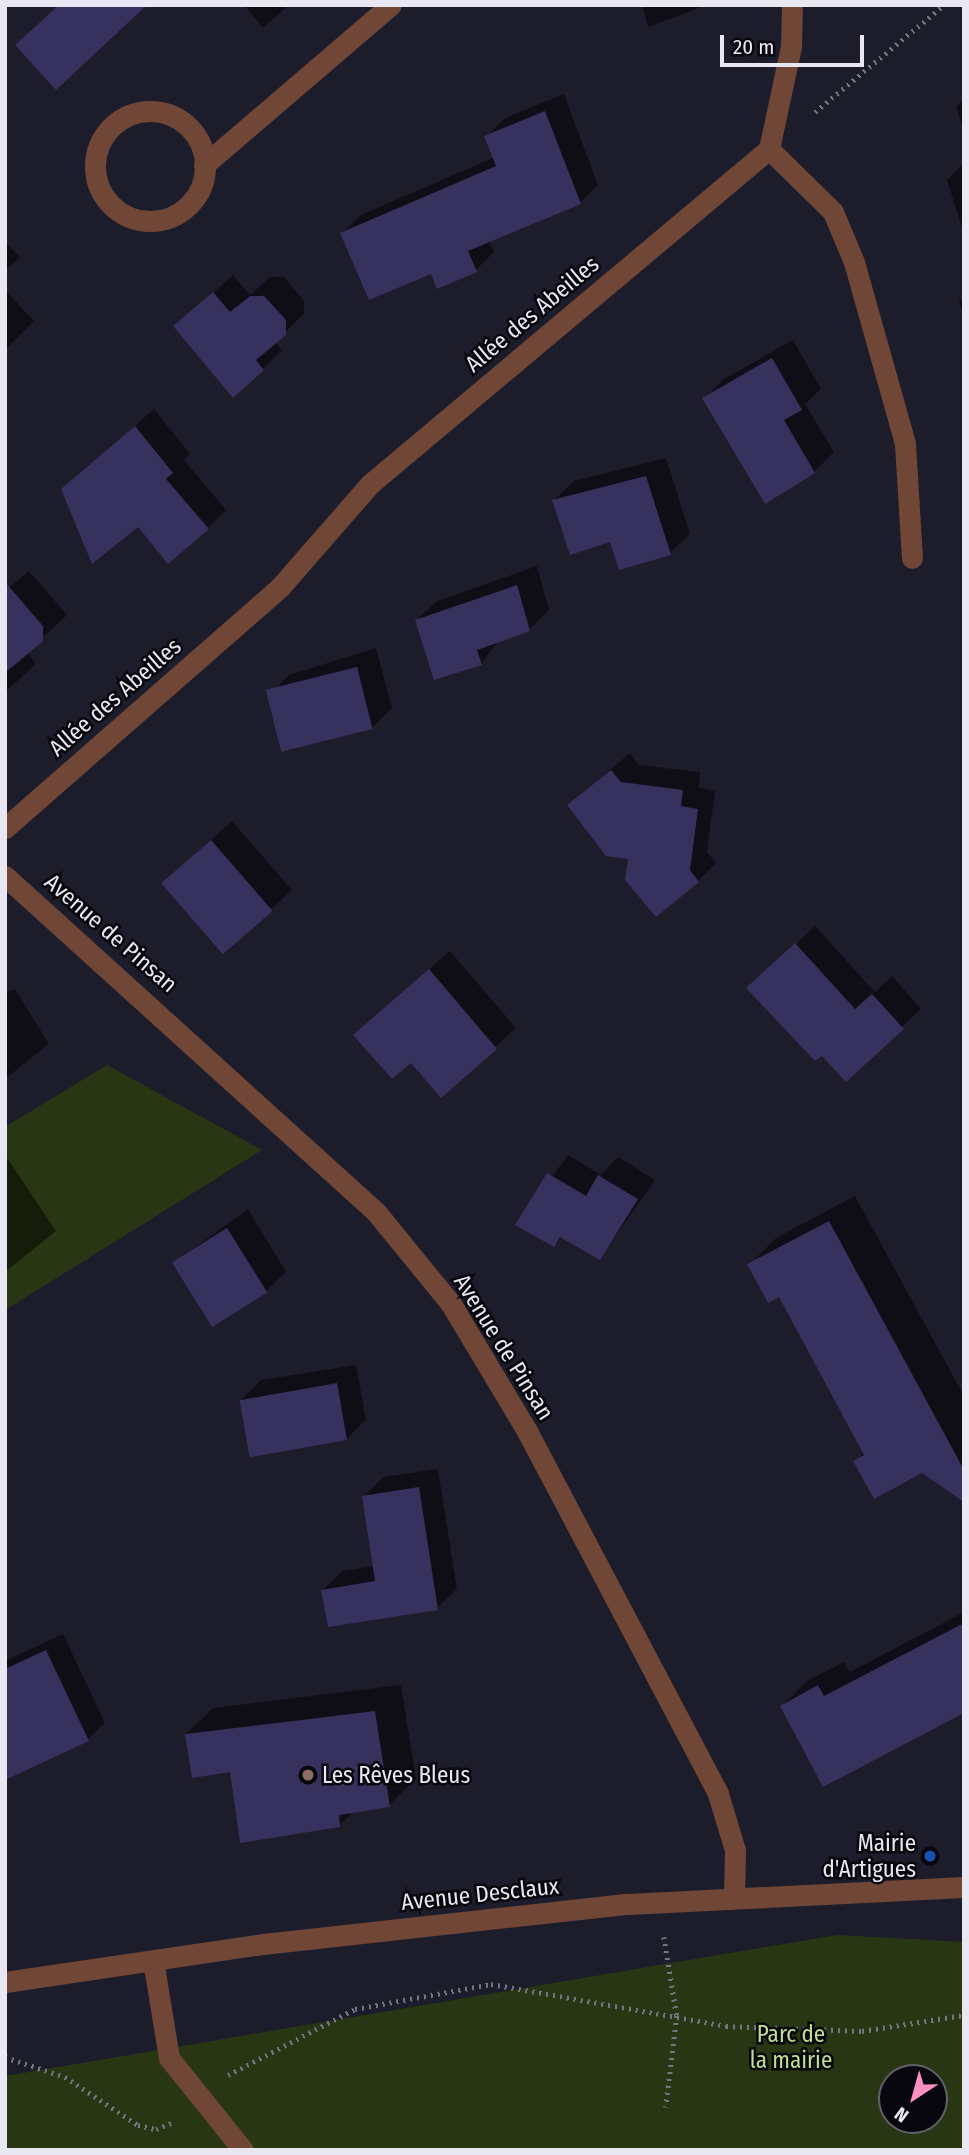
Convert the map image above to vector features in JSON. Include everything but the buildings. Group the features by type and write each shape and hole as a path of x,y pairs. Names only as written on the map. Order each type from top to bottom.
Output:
{"street":[{"path":"205,165 191,129 178,118 144,111 127,116 101,139 96,174 113,206 147,221 183,210 195,197 205,165 391,5"},
{"path":"792,5 791,47 769,149 833,212 854,262 905,444 912,558"},
{"name":"Allée des Abeilles","path":"5,828 281,586 370,484 769,149"},
{"name":"Avenue de Pinsan","path":"5,876 366,1203 451,1304 527,1432 719,1794 735,1850 734,1898"},
{"name":"Avenue Desclaux","path":"5,1982 153,1960 659,1902 964,1887"},
{"path":"153,1960 169,2058 199,2100 243,2150"}],"path":[{"path":"769,149 944,5"},
{"path":"659,1902 677,2016 666,2107"},
{"path":"5,2057 65,2077 138,2125 156,2129 182,2119 199,2100 257,2055 355,2009 491,1984 726,2026 862,2031 964,2015"}],"green space":[{"path":"107,1065 262,1150 5,1310 5,1127"},
{"name":"Parc de la mairie","path":"837,1935 964,1942 964,2150 5,2150 5,2076"}],"place":[{"name":"Les Rêves Bleus","path":"308,1775"},
{"name":"Mairie d'Artigues","path":"930,1856"}]}
